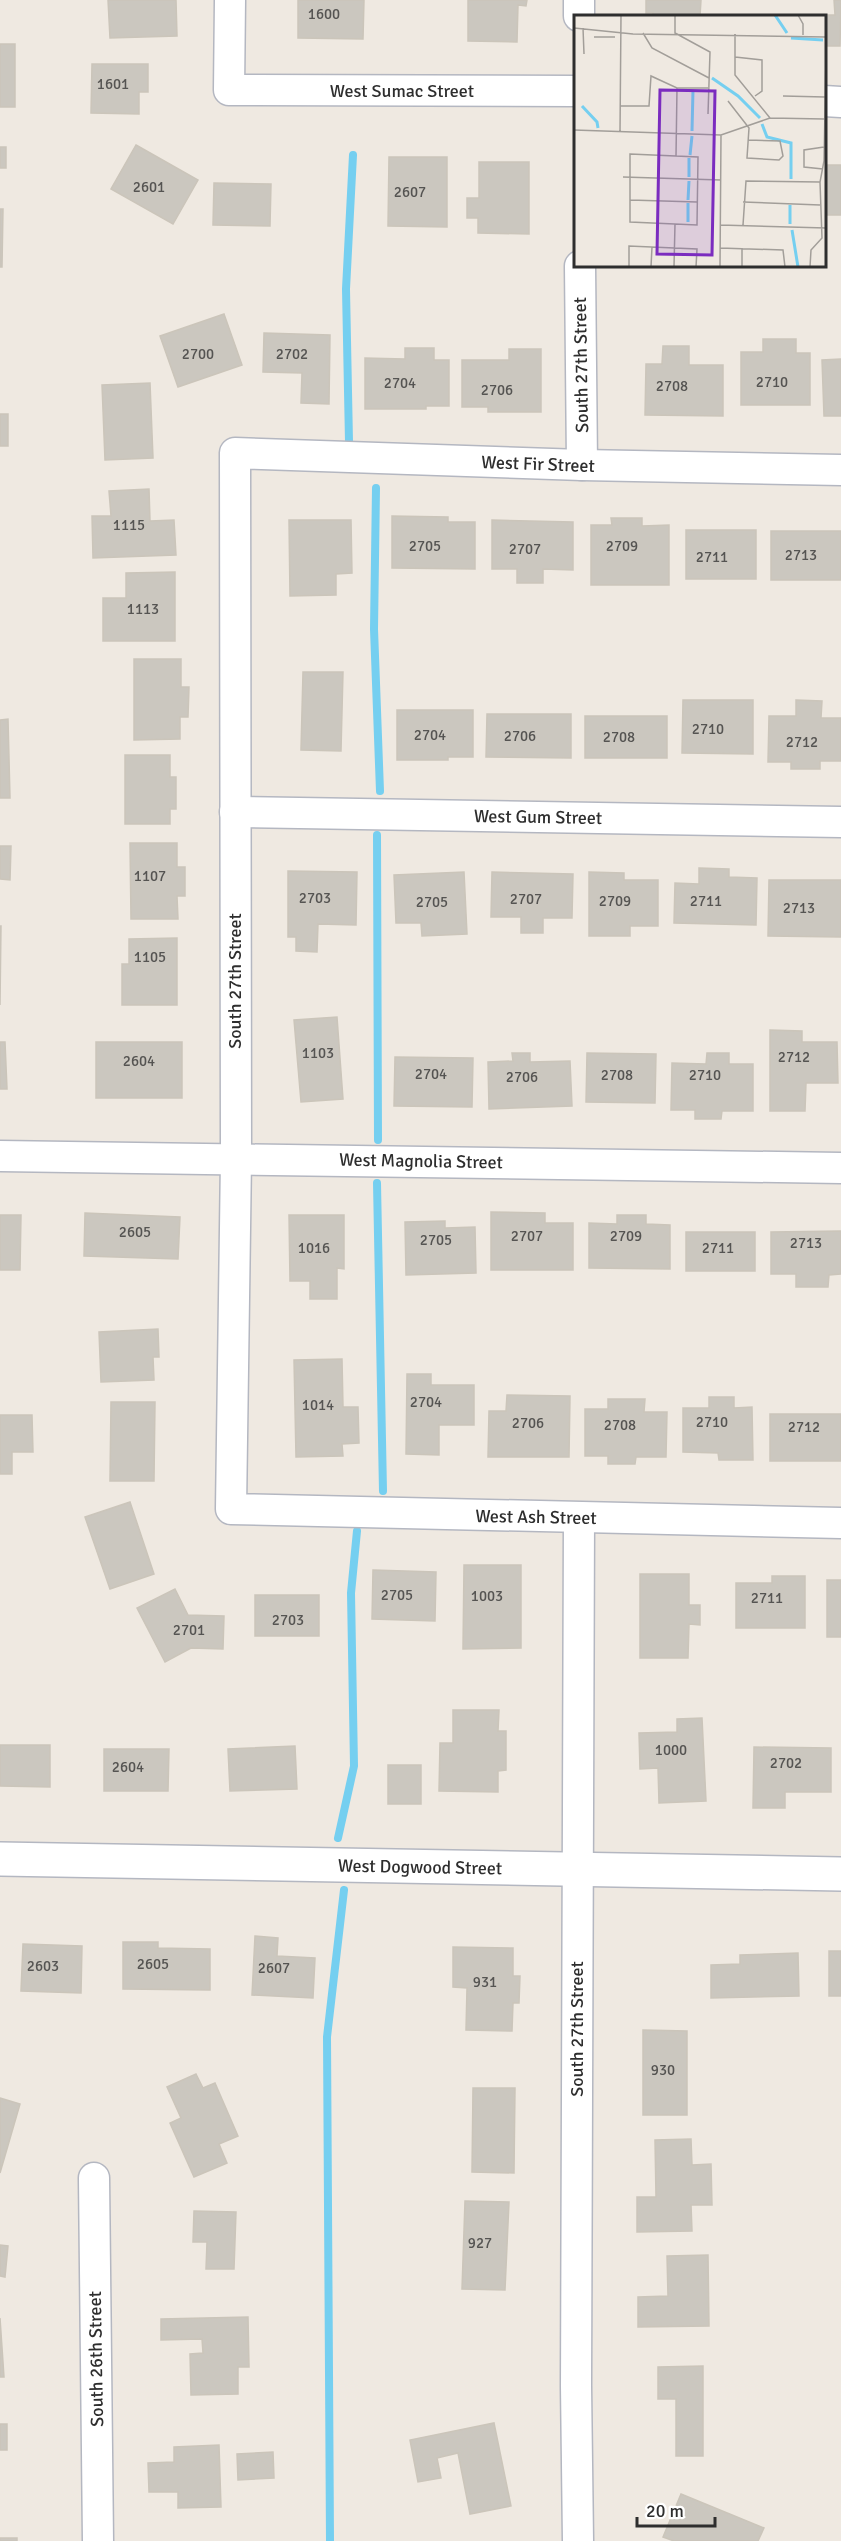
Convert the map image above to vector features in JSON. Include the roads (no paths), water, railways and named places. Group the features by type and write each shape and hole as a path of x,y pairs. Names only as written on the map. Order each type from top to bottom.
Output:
{"street":[{"name":"West Sumac Street","path":"230,0 229,90 574,91"},
{"path":"826,101 841,102"},
{"name":"South 27th Street","path":"580,267 582,465"},
{"name":"South 27th Street","path":"231,1509 236,1158 235,453"},
{"name":"West Fir Street","path":"235,453 582,465 841,470"},
{"name":"West Gum Street","path":"235,812 841,822"},
{"name":"West Magnolia Street","path":"0,1156 841,1168"},
{"name":"West Ash Street","path":"231,1509 841,1523"},
{"name":"South 27th Street","path":"579,1518 576,2386 579,2541"},
{"name":"West Dogwood Street","path":"0,1859 841,1874"},
{"name":"South 26th Street","path":"94,2178 98,2541"}],"waterway":[{"path":"349,442 346,289 353,155"},
{"path":"376,488 374,629 380,791"},
{"path":"377,835 378,1140"},
{"path":"377,1183 383,1491"},
{"path":"338,1838 354,1766 351,1593 357,1531"},
{"path":"330,2541 327,2037 344,1890"}]}
